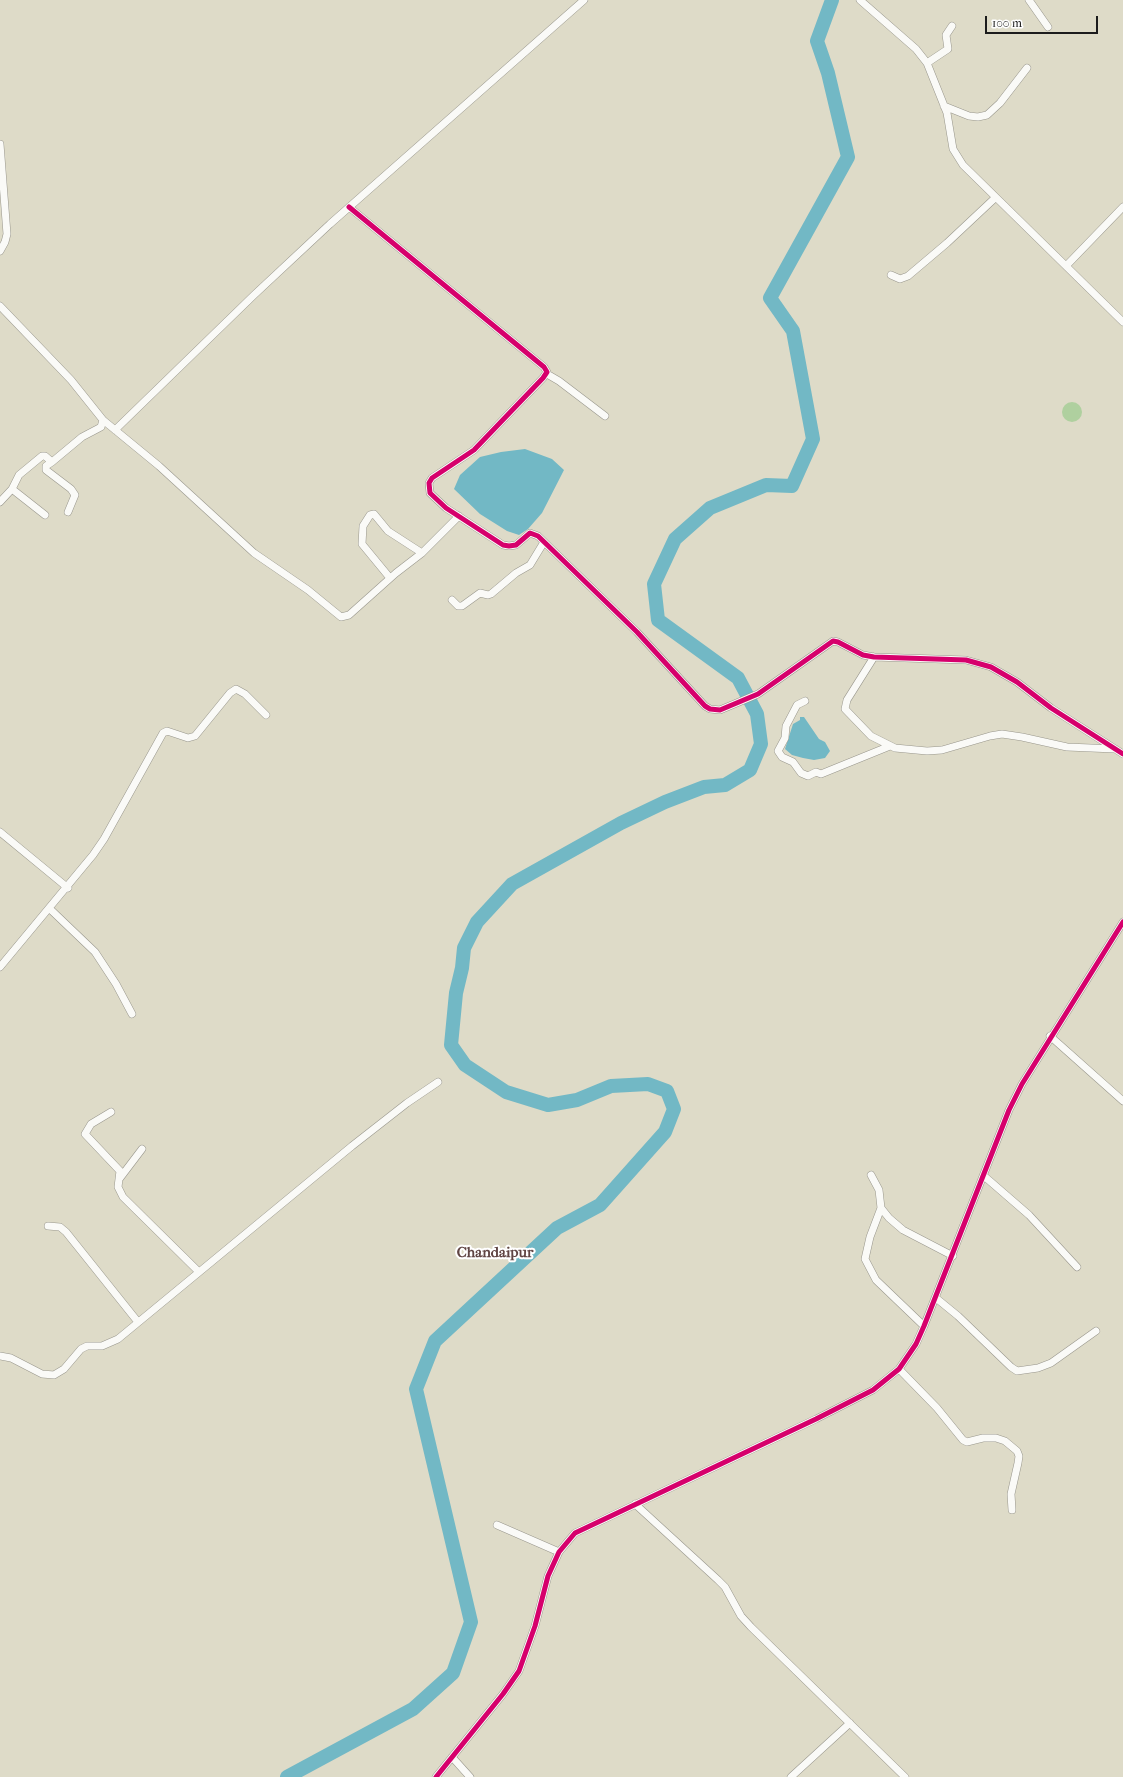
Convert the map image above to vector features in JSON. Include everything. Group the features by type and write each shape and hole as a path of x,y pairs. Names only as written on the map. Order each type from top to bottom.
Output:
{"street":[{"path":"115,430 254,295 349,207 584,0"},
{"path":"860,0 916,49 927,63 930,74 944,106 957,156 995,198 1123,322"},
{"path":"1029,0 1048,27"},
{"path":"927,63 948,49 946,35 952,26"},
{"path":"944,106 969,116 978,117 987,115 1000,103 1027,68"},
{"path":"0,144 7,234 0,251"},
{"path":"891,275 900,279 908,276 947,243 995,198"},
{"path":"349,207 544,367 547,374 559,381 605,416"},
{"path":"1066,266 1123,207"},
{"path":"0,306 71,380 103,420 159,466 254,553 308,590 337,615 344,617 349,615 390,578 422,553 459,516"},
{"path":"547,374 474,450 432,478 429,483 430,493 442,505 503,545 516,545 530,533 535,534 637,632 704,706 710,709 720,710 758,694 833,641 838,642 863,655 874,657 966,660 991,667 1017,682 1051,708 1123,754"},
{"path":"68,512 75,495 71,489 46,470 46,466 82,436 102,427 103,420"},
{"path":"0,502 12,489 19,476 42,456 45,456 52,462"},
{"path":"12,489 45,515"},
{"path":"390,578 362,544 363,526 370,515 374,514 388,530 422,553"},
{"path":"452,600 458,606 462,606 480,593 488,595 491,594 516,573 530,565 544,542"},
{"path":"874,657 847,700 845,709 871,736 890,746 927,751 942,750 1002,734 1067,747 1115,749"},
{"path":"0,966 68,888 104,839 163,733 167,731 188,738 195,736 230,693 236,689 245,694 266,715"},
{"path":"805,701 797,705 786,726 785,738 778,751 782,757 793,762 801,773 808,776 816,772 821,774 890,746"},
{"path":"0,832 68,888"},
{"path":"50,909 94,952 116,984 132,1014"},
{"path":"436,1777 498,1700 518,1672 528,1651 548,1576 559,1552 575,1533 614,1516 635,1504 868,1393 899,1369 916,1344 936,1298 1009,1110 1031,1067 1123,922"},
{"path":"1050,1036 1123,1101"},
{"path":"0,1356 11,1358 42,1374 54,1375 64,1369 81,1349 87,1346 109,1344 118,1339 352,1146 407,1103 438,1082"},
{"path":"111,1112 90,1124 85,1133 120,1171 118,1187 123,1196 199,1272"},
{"path":"119,1180 142,1149"},
{"path":"870,1175 879,1190 881,1208 866,1250 865,1259 876,1280 892,1297 924,1326"},
{"path":"984,1176 1030,1215 1076,1267"},
{"path":"881,1208 889,1218 903,1230 953,1256"},
{"path":"48,1226 60,1227 66,1232 138,1322"},
{"path":"936,1298 973,1330 1011,1367 1017,1370 1038,1368 1051,1363 1096,1331"},
{"path":"899,1369 937,1408 963,1440 967,1442 983,1438 996,1438 1005,1441 1017,1451 1019,1456 1011,1494 1012,1510"},
{"path":"635,1504 718,1580 741,1616 751,1627 905,1777"},
{"path":"497,1525 559,1552"},
{"path":"791,1777 850,1724"},
{"path":"452,1757 470,1777"}],"green space":[{"path":"1072,402 1079,405 1082,412 1079,419 1072,422 1065,419 1062,412 1065,405"}],"water":[{"path":"525,449 552,459 564,470 542,513 528,529 519,535 507,531 480,514 454,489 460,475 480,457 501,452"},
{"path":"800,717 804,717 819,739 825,742 830,751 825,758 814,760 803,758 792,755 785,749 793,724 800,720"}],"waterway":[{"path":"287,1777 413,1709 453,1673 471,1622 416,1389 435,1341 557,1228 600,1205 665,1132 674,1109 667,1091 648,1084 611,1086 577,1100 548,1105 506,1092 465,1065 451,1045 456,993 462,968 464,948 477,922 512,884 621,823 665,802 704,787 725,785 750,770 761,744 757,714 738,678 658,620 654,584 675,539 710,508 766,485 792,486 813,439 793,331 770,298 848,157 828,73 817,41 832,0"}],"cycle path":[{"path":"349,207 544,367 547,372 474,450 432,478 429,483 430,493 446,508 503,545 516,545 530,533 538,536 637,632 705,706 710,709 720,710 758,694 833,641 838,642 863,655 874,657 966,660 991,667 1017,682 1051,708 1123,754"},
{"path":"436,1777 503,1694 519,1671 535,1626 548,1576 559,1552 575,1533 816,1419 873,1390 899,1369 916,1344 924,1326 1009,1110 1022,1084 1123,922"}],"district":[{"name":"Chandaipur","path":"495,1253"}]}
